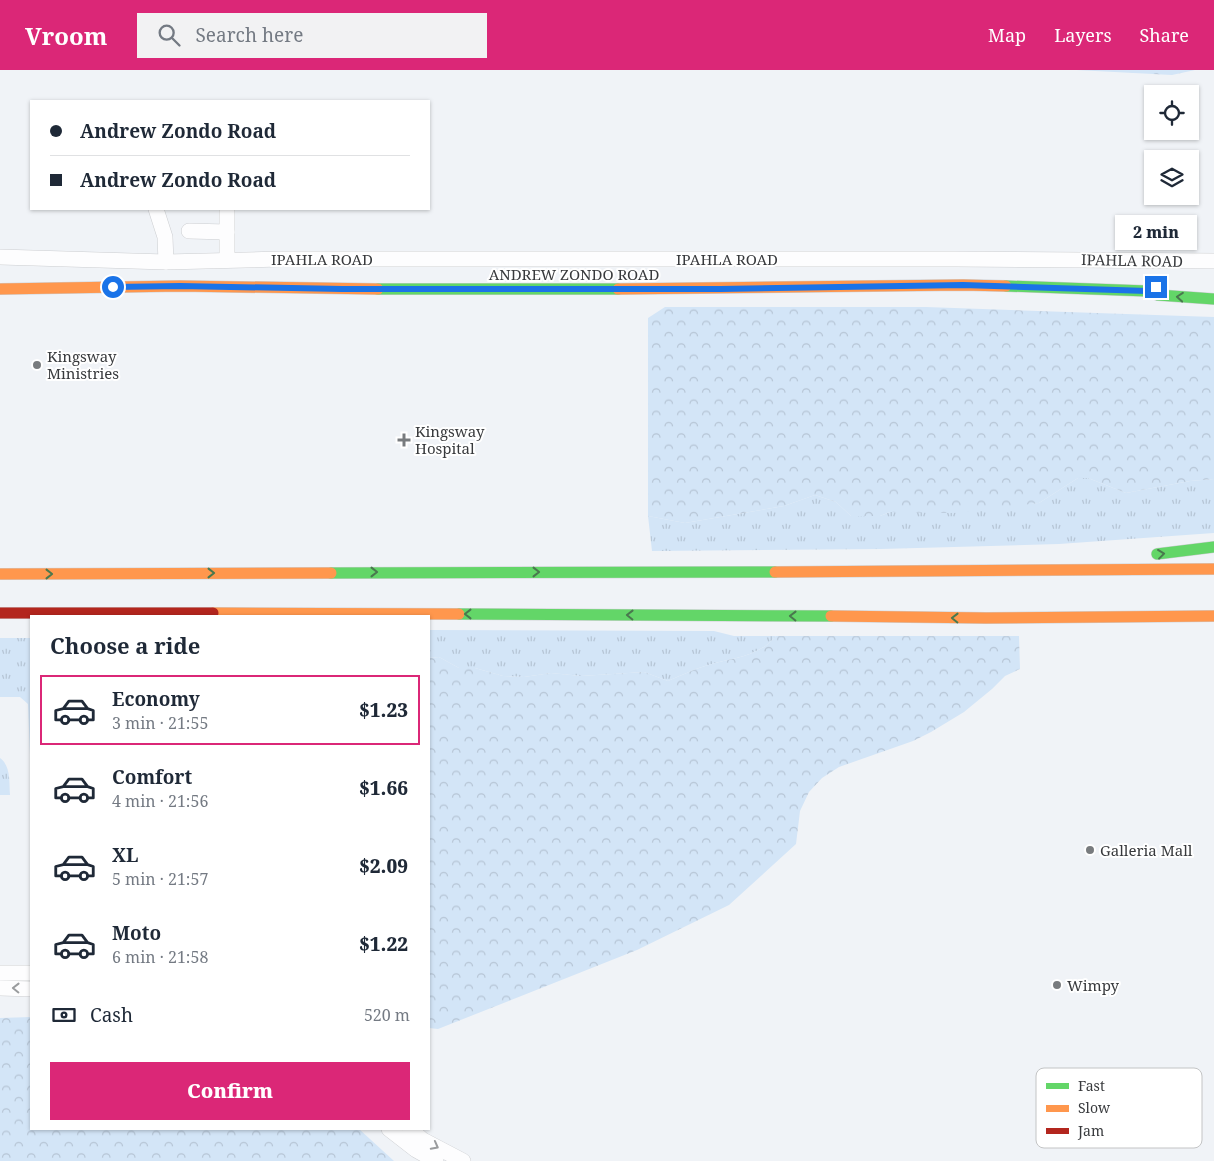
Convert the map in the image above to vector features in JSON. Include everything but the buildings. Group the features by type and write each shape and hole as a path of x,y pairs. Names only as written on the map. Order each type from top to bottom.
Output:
{"main road":[{"name":"ANDREW ZONDO ROAD","path":"0,289 180,286 342,289 720,289 963,285 1147,291 1158,295 1214,299"},
{"name":"ANDREW ZONDO ROAD","path":"1147,291 1156,287 1183,285"},
{"path":"1145,556 1214,547"},
{"path":"1026,570 1125,558"},
{"path":"0,574 1214,569"},
{"path":"0,613 557,614 986,618 1214,616"},
{"path":"986,618 1194,628"}],"street":[{"path":"156,210 165,237 166,262"},
{"path":"227,210 227,260"},
{"path":"189,231 227,232"},
{"name":"IPAHLA ROAD","path":"0,257 166,262 227,260 976,259 1214,261"},
{"path":"0,973 30,973"},
{"path":"0,988 30,989"},
{"path":"390,1130 416,1150 436,1161"},
{"path":"411,1130 423,1140 463,1161"}],"green space":[{"path":"1076,70 1195,70 1172,75"},
{"path":"665,307 926,307 1214,317 1214,479 1190,481 1126,493 1088,478 1078,478 1039,503 953,513 890,512 880,516 851,516 836,502 815,495 784,506 685,523 648,516 648,318"},
{"path":"1078,478 1088,478 1126,493 1190,481 1214,479 1214,533 1059,544 881,549 652,551 648,516 685,523 784,506 815,495 836,502 851,516 880,516 890,512 1039,503"},
{"path":"430,630 714,631 734,636 776,636 761,649 752,653 714,663 668,681 644,672 581,676 551,673 524,677 503,676 475,668 459,668 439,657 430,658"},
{"path":"776,636 1019,636 1020,669 1005,676 964,712 931,732 913,741 839,767 822,778 809,792 800,811 796,844 729,905 637,950 438,1029 430,1028 430,658 439,657 459,668 475,668 503,676 524,677 551,673 581,676 644,672 668,681 714,663 752,653 769,643"},
{"path":"0,638 30,638 30,755 28,704 20,697 0,697"},
{"path":"0,758 4,761 8,770 10,795 0,795"},
{"path":"30,1017 30,1130 360,1130 394,1161 0,1161 0,1018"}],"traffic: fast":[{"path":"1006,286 1147,291 1158,295 1214,299"},
{"path":"378,289 618,289"},
{"path":"1157,554 1214,547"},
{"path":"331,573 775,572"},
{"path":"459,614 831,616"}],"traffic: slow":[{"path":"0,289 180,286 378,289"},
{"path":"618,289 1006,286"},
{"path":"775,572 1214,569"},
{"path":"0,574 331,573"},
{"path":"213,613 459,614"},
{"path":"831,616 986,618 1214,616"}],"traffic: jam":[{"path":"0,613 213,613"}],"place":[{"name":"Kingsway Ministries","path":"37,365"},
{"name":"Kingsway Hospital","path":"404,440"},
{"name":"Galleria Mall","path":"1090,850"},
{"name":"Wimpy","path":"1057,985"}],"route":[{"path":"113,287 720,289 963,285 1147,291 1156,287"}]}
